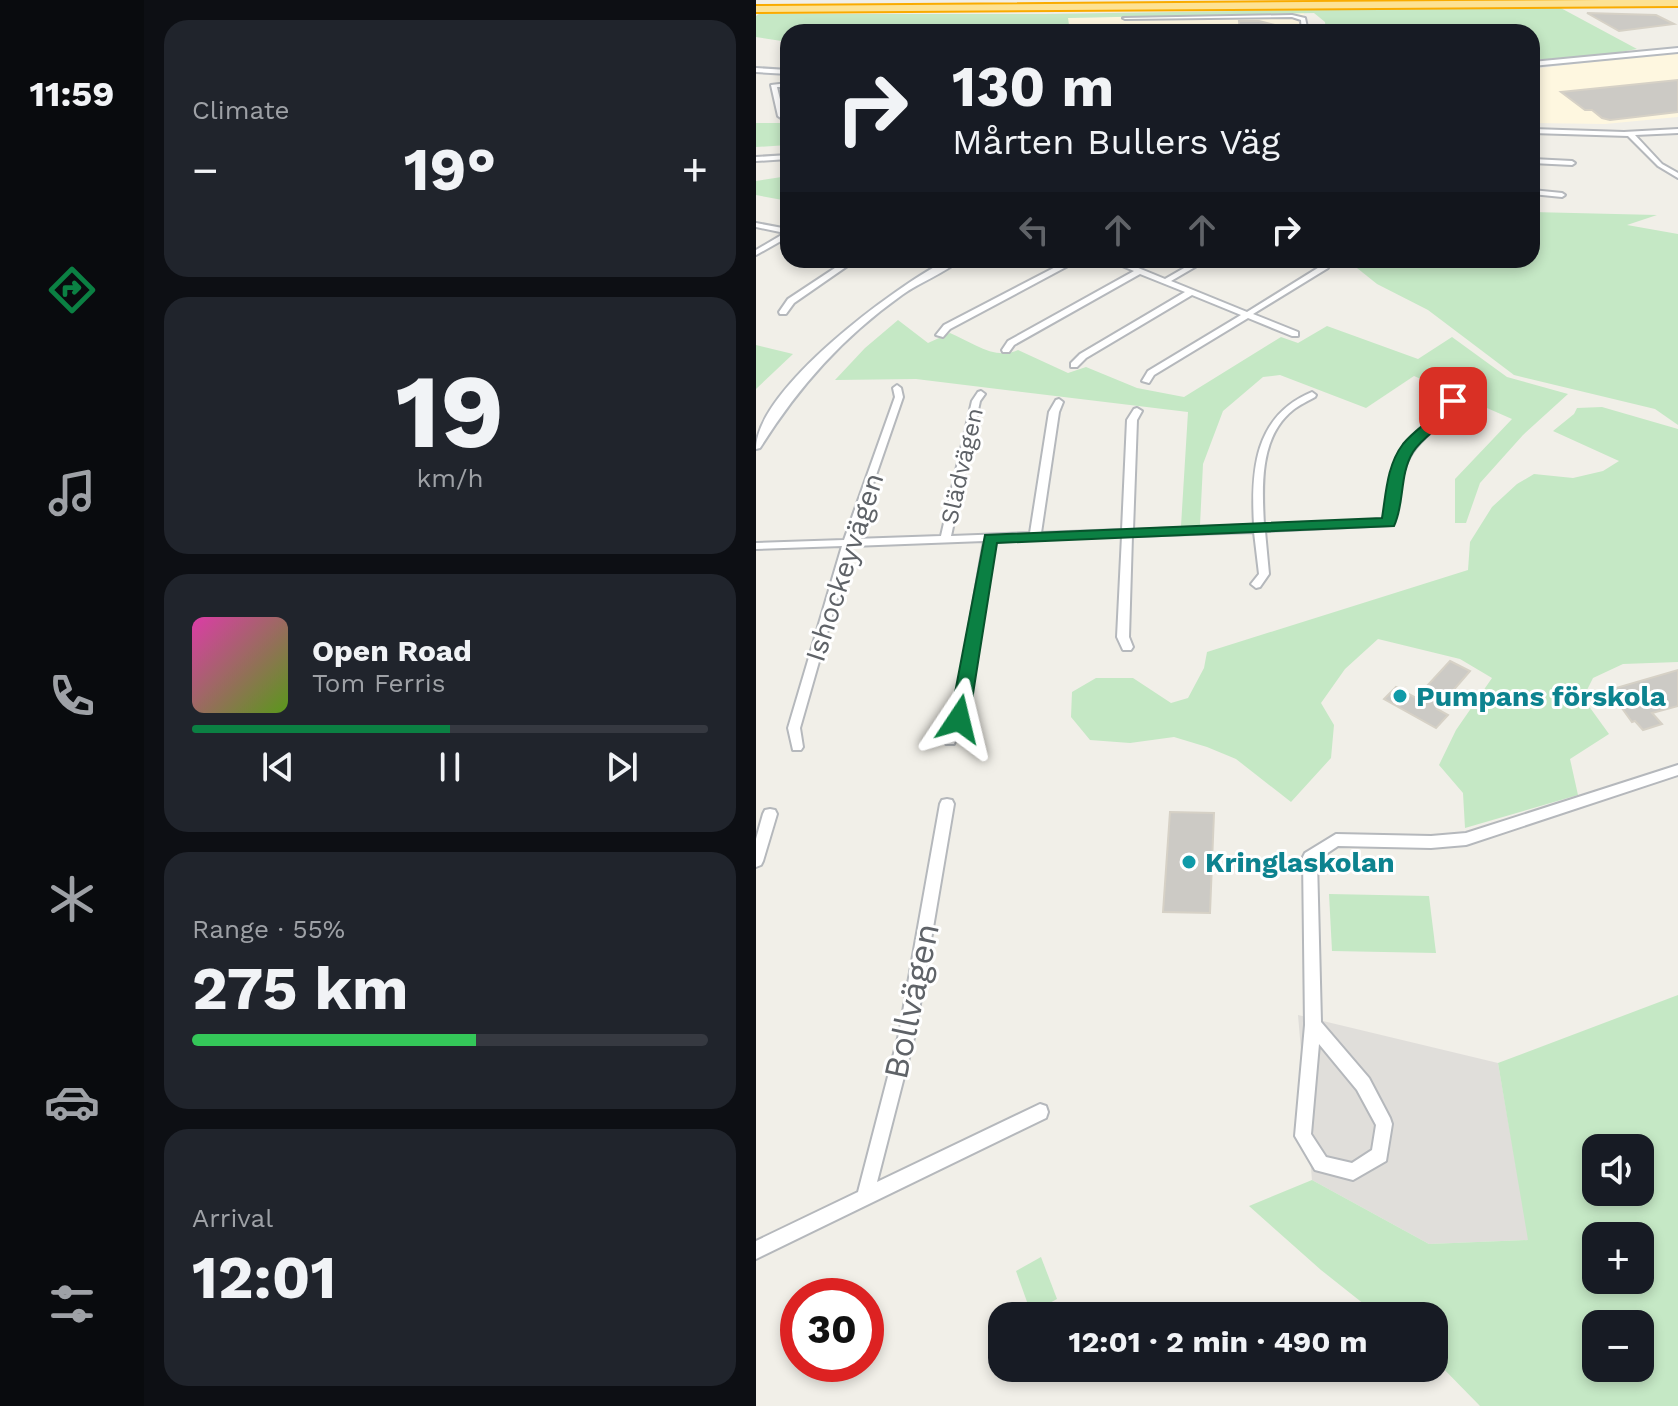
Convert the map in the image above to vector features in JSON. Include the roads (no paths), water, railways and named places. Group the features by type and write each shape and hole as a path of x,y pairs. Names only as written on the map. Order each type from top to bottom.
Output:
{"highway":[{"path":"756,7 1340,0"},
{"path":"756,7 1107,8 1473,1 1678,3"}],"street":[{"path":"1125,18 1292,16 1303,19 1304,24"},
{"path":"1540,63 1677,47"},
{"path":"756,70 780,72"},
{"path":"780,85 774,85 780,112"},
{"path":"1540,131 1630,134 1678,131"},
{"path":"1630,134 1662,167 1678,176"},
{"path":"756,159 780,158"},
{"path":"1540,161 1572,163"},
{"path":"1662,167 1678,165"},
{"path":"1540,193 1562,195"},
{"path":"756,225 780,230"},
{"path":"756,253 780,237"},
{"path":"783,312 791,301 840,268"},
{"path":"756,445 772,417 829,351 895,297 942,268"},
{"path":"940,335 947,327 1060,268"},
{"path":"1132,268 1295,334"},
{"path":"1166,281 1189,268"},
{"path":"1146,381 1151,373 1324,268"},
{"path":"1006,350 1011,343 1140,271"},
{"path":"1074,365 1083,356 1191,292"},
{"name":"Ishockeyvägen","path":"797,747 794,728 848,543 899,397 897,388"},
{"name":"Slädvägen","path":"945,540 976,401 981,394"},
{"path":"1256,584 1264,574 1259,529 1260,456 1270,429 1296,401 1312,395"},
{"path":"756,546 1388,523 1398,467 1409,447 1450,409 1453,401"},
{"path":"1035,537 1054,412 1059,402"},
{"path":"1127,647 1123,637 1127,533 1132,420 1137,411"},
{"path":"950,741 959,719 990,538"},
{"path":"1313,1025 1363,1084 1384,1124 1380,1155 1353,1172 1321,1164 1303,1136 1313,1025 1310,857 1336,840 1431,842 1466,839 1678,770"},
{"name":"Bollvägen","path":"865,1196 907,1034 947,804"},
{"path":"756,861 770,814"},
{"path":"756,1250 1040,1112"}],"place":[{"name":"Pumpans förskola","path":"1400,696"},
{"name":"Kringlaskolan","path":"1189,862"}]}
